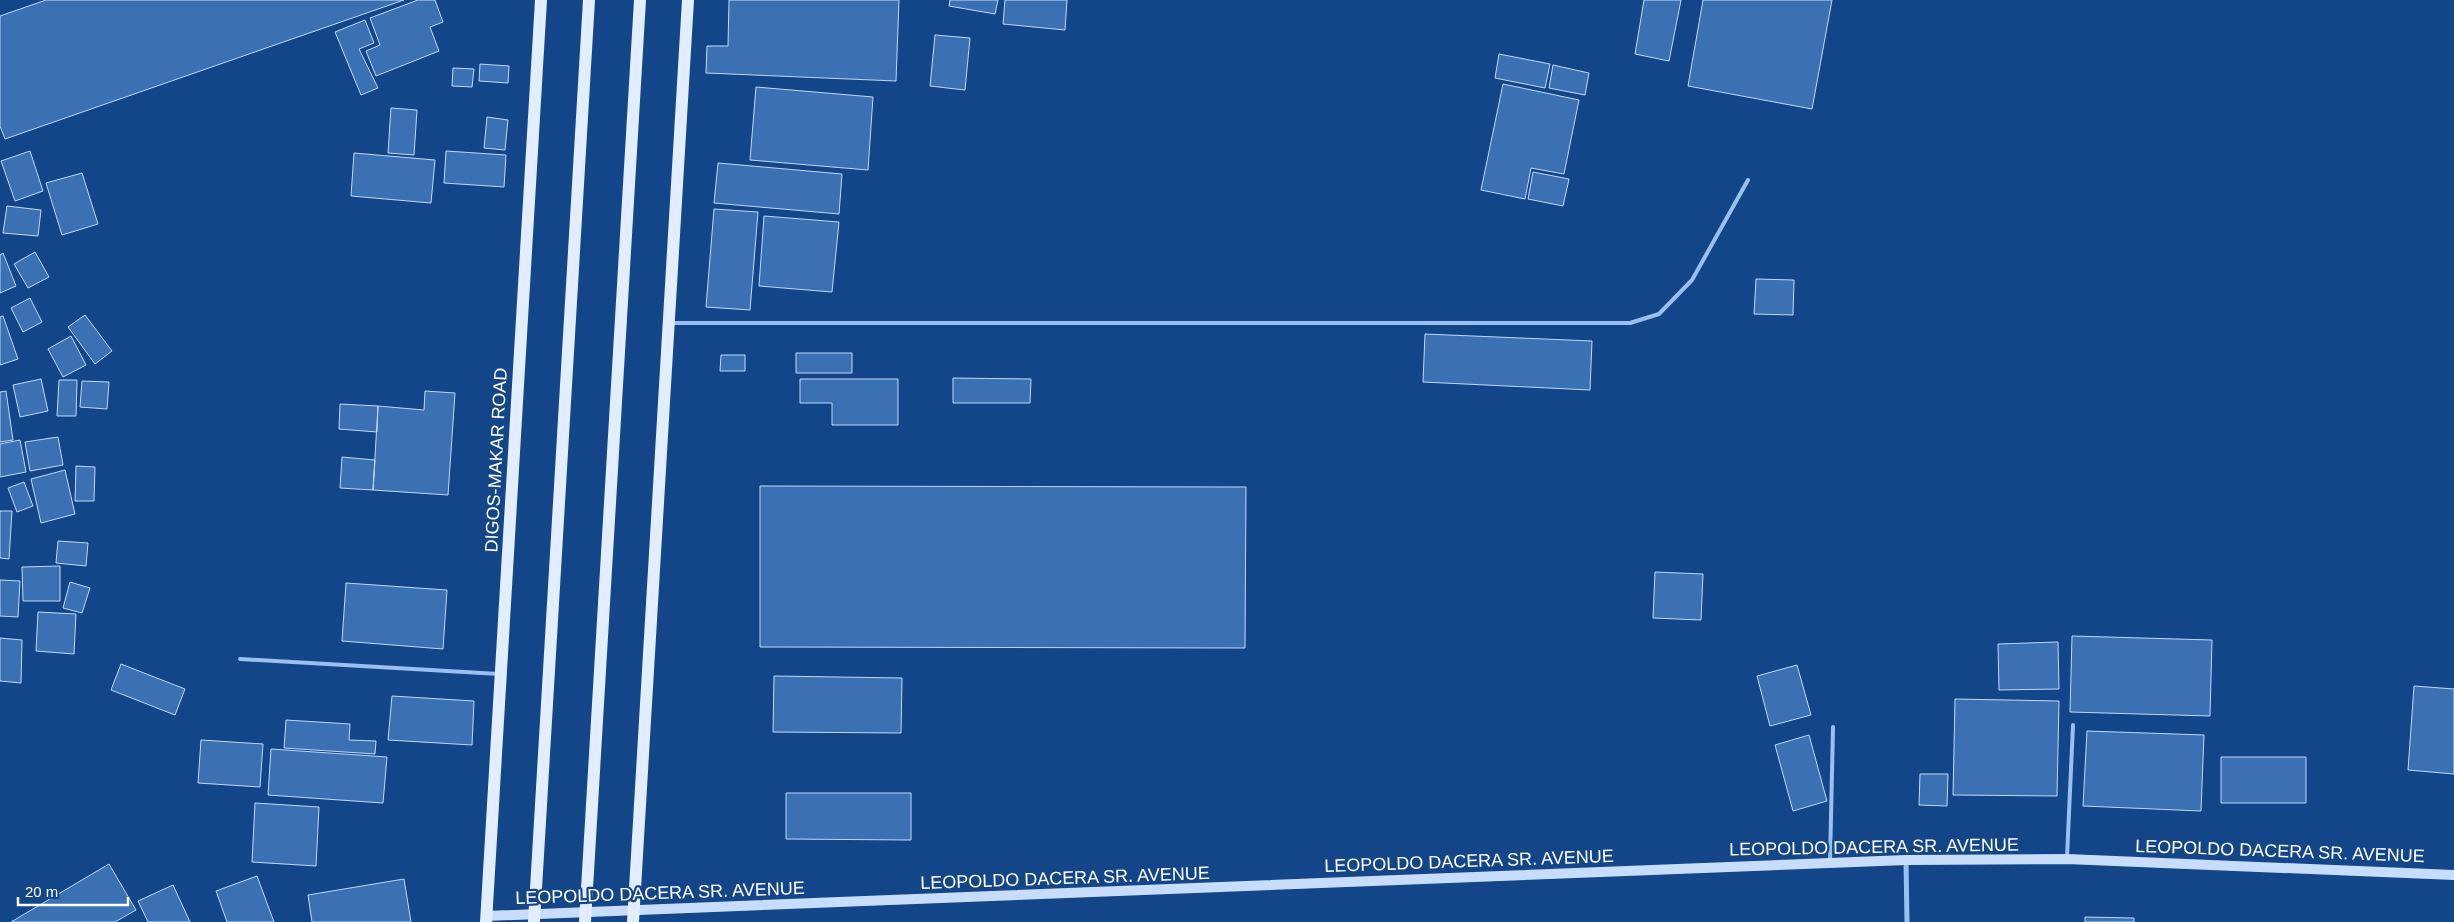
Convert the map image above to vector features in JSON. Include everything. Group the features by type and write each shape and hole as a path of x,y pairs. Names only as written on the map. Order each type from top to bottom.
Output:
{"main road":[{"name":"DIGOS-MAKAR ROAD","path":"486,919 541,0"},
{"path":"534,922 589,0"},
{"path":"585,922 640,0"},
{"path":"633,916 688,0"},
{"name":"LEOPOLDO DACERA SR. AVENUE","path":"486,919 633,916 1906,860 2067,859 2454,875"}],"street":[{"path":"1906,860 1907,922"}],"lane":[{"path":"669,323 1630,323 1659,314 1692,280 1748,180"},
{"path":"240,659 501,674"},
{"path":"2067,859 2073,725"},
{"path":"1830,862 1833,727"}],"building":[{"path":"46,0 404,0 5,139 0,126 0,16"},
{"path":"418,0 435,0 443,22 430,27 439,51 376,76 366,51 380,45 370,18"},
{"path":"729,0 899,0 896,81 706,73 707,46 728,46"},
{"path":"950,0 998,0 995,14 949,6"},
{"path":"1005,0 1067,0 1065,30 1003,24"},
{"path":"1644,0 1681,0 1669,61 1635,54"},
{"path":"1703,0 1832,0 1812,109 1688,86"},
{"path":"365,20 374,43 359,49 378,88 361,95 335,32"},
{"path":"935,35 970,38 965,90 930,86"},
{"path":"1499,54 1550,64 1545,88 1495,78"},
{"path":"480,64 509,66 508,83 479,81"},
{"path":"1553,65 1589,73 1585,95 1549,88"},
{"path":"453,68 474,69 472,87 452,86"},
{"path":"1503,84 1579,100 1564,174 1531,168 1525,199 1481,190"},
{"path":"756,87 873,97 868,170 750,160"},
{"path":"391,108 417,110 414,155 388,153"},
{"path":"487,117 508,120 505,150 484,148"},
{"path":"30,151 43,191 15,201 1,161"},
{"path":"446,151 506,155 504,187 444,183"},
{"path":"354,153 435,160 431,203 351,196"},
{"path":"718,163 842,174 839,214 714,203"},
{"path":"1533,172 1569,179 1563,206 1528,199"},
{"path":"82,173 98,224 62,235 46,183"},
{"path":"7,206 41,210 38,236 3,233"},
{"path":"714,209 758,212 750,310 706,307"},
{"path":"764,216 839,222 832,292 759,286"},
{"path":"35,252 49,277 28,288 14,264"},
{"path":"3,253 16,286 0,293 0,255"},
{"path":"1756,279 1794,280 1793,315 1754,314"},
{"path":"30,298 42,322 23,332 11,308"},
{"path":"85,315 112,351 95,364 68,327"},
{"path":"3,316 18,359 0,365 0,317"},
{"path":"1425,334 1592,341 1590,390 1423,382"},
{"path":"71,336 86,365 63,377 48,349"},
{"path":"796,353 852,353 852,373 796,373"},
{"path":"721,355 745,355 745,371 720,371"},
{"path":"953,378 1031,379 1030,403 953,403"},
{"path":"41,379 48,411 20,417 13,385"},
{"path":"800,379 898,379 898,425 832,425 832,403 800,403"},
{"path":"59,380 77,380 76,416 57,416"},
{"path":"82,381 109,382 107,409 80,407"},
{"path":"6,391 13,440 0,442 0,392"},
{"path":"425,391 455,393 448,495 373,490 378,406 424,410"},
{"path":"340,404 378,406 377,432 339,429"},
{"path":"58,437 63,465 30,471 25,442"},
{"path":"20,440 26,472 0,477 0,444"},
{"path":"342,457 375,460 373,490 340,488"},
{"path":"76,466 95,467 94,501 75,501"},
{"path":"65,470 75,514 41,523 31,479"},
{"path":"24,482 33,506 17,512 8,488"},
{"path":"760,486 1246,487 1245,648 760,647"},
{"path":"0,511 12,511 9,559 0,558"},
{"path":"58,541 88,543 86,566 56,563"},
{"path":"60,566 60,601 23,601 22,567"},
{"path":"1655,572 1703,574 1701,620 1653,618"},
{"path":"0,580 20,581 18,617 0,616"},
{"path":"70,582 90,588 82,613 63,608"},
{"path":"346,583 447,590 443,649 342,641"},
{"path":"38,612 76,614 74,654 36,651"},
{"path":"2072,636 2212,640 2210,716 2070,712"},
{"path":"0,638 22,640 21,683 0,681"},
{"path":"2058,642 2059,689 1999,690 1998,644"},
{"path":"121,664 185,689 175,715 111,690"},
{"path":"1797,665 1811,715 1770,726 1757,676"},
{"path":"774,676 902,678 901,733 773,732"},
{"path":"2414,686 2454,689 2454,774 2408,770"},
{"path":"392,696 474,701 472,745 388,740"},
{"path":"1955,699 2059,701 2057,796 1953,795"},
{"path":"286,720 350,724 349,740 376,741 375,754 284,748"},
{"path":"2087,731 2204,735 2201,811 2083,806"},
{"path":"1809,735 1827,801 1793,811 1775,745"},
{"path":"201,740 263,744 260,787 198,783"},
{"path":"271,749 387,757 383,803 268,795"},
{"path":"2221,757 2306,757 2306,803 2221,803"},
{"path":"1920,774 1948,774 1947,806 1919,805"},
{"path":"786,793 911,793 911,840 786,839"},
{"path":"255,803 319,807 316,866 252,862"},
{"path":"109,864 136,910 115,922 11,922"},
{"path":"257,876 274,922 227,922 216,891"},
{"path":"404,879 411,922 312,922 308,895"},
{"path":"173,885 190,922 148,922 138,901"},
{"path":"2085,917 2134,918 2134,922 2085,922"}]}
